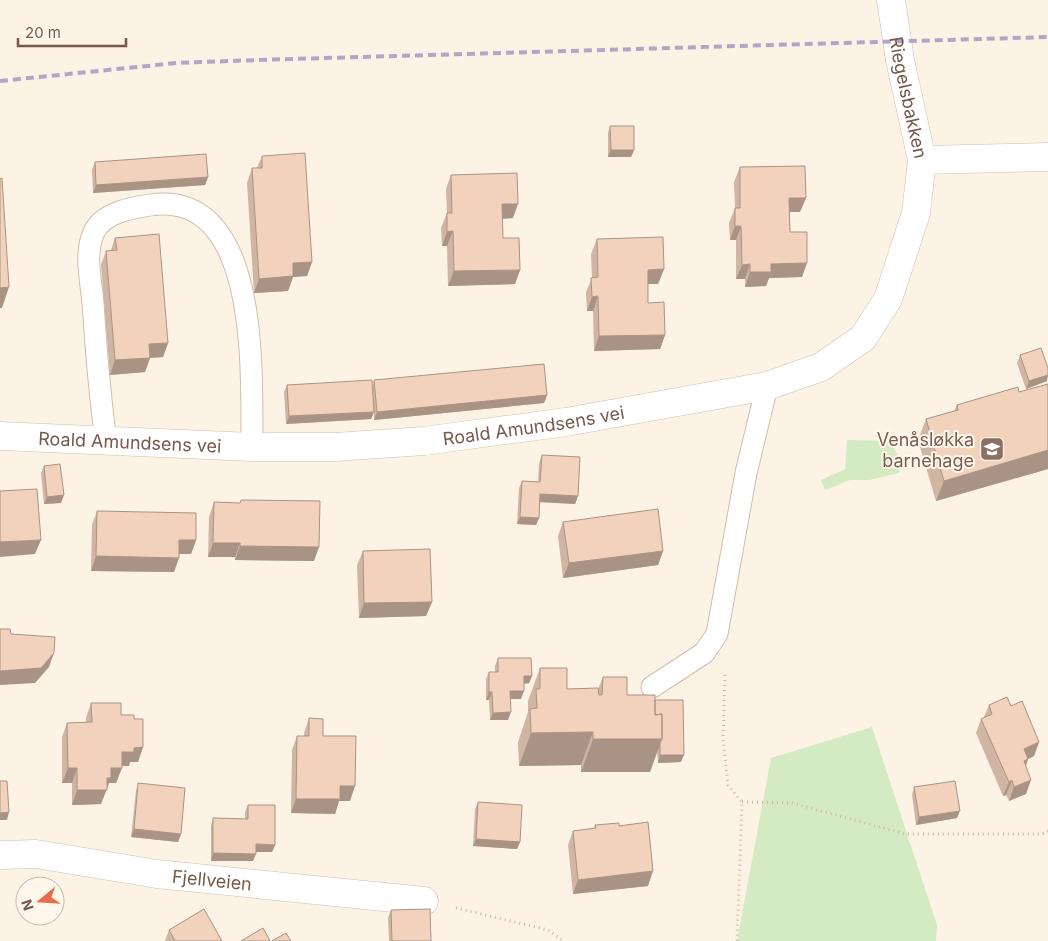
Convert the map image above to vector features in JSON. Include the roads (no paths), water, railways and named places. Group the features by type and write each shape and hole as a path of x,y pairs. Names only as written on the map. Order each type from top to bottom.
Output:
{"street":[{"name":"Riegelsbakken","path":"891,0 900,60 922,160 1048,157"},
{"name":"Roald Amundsens vei","path":"0,436 252,447 335,446 424,441 566,422 767,386 821,367 863,338 888,299 916,213 922,160"},
{"name":"Fjellveien","path":"0,855 36,854 157,874 424,901"}],"lane":[{"path":"106,442 98,376 89,254 94,232 103,220 130,208 159,204 178,206 196,212 220,236 235,262 240,279 248,328 252,447"},
{"path":"652,687 704,653 717,634 746,473 767,386"}],"railway":[{"path":"0,81 176,63 1048,37"}],"place":[{"name":"Venåsløkka barnehage","path":"992,449"}]}
